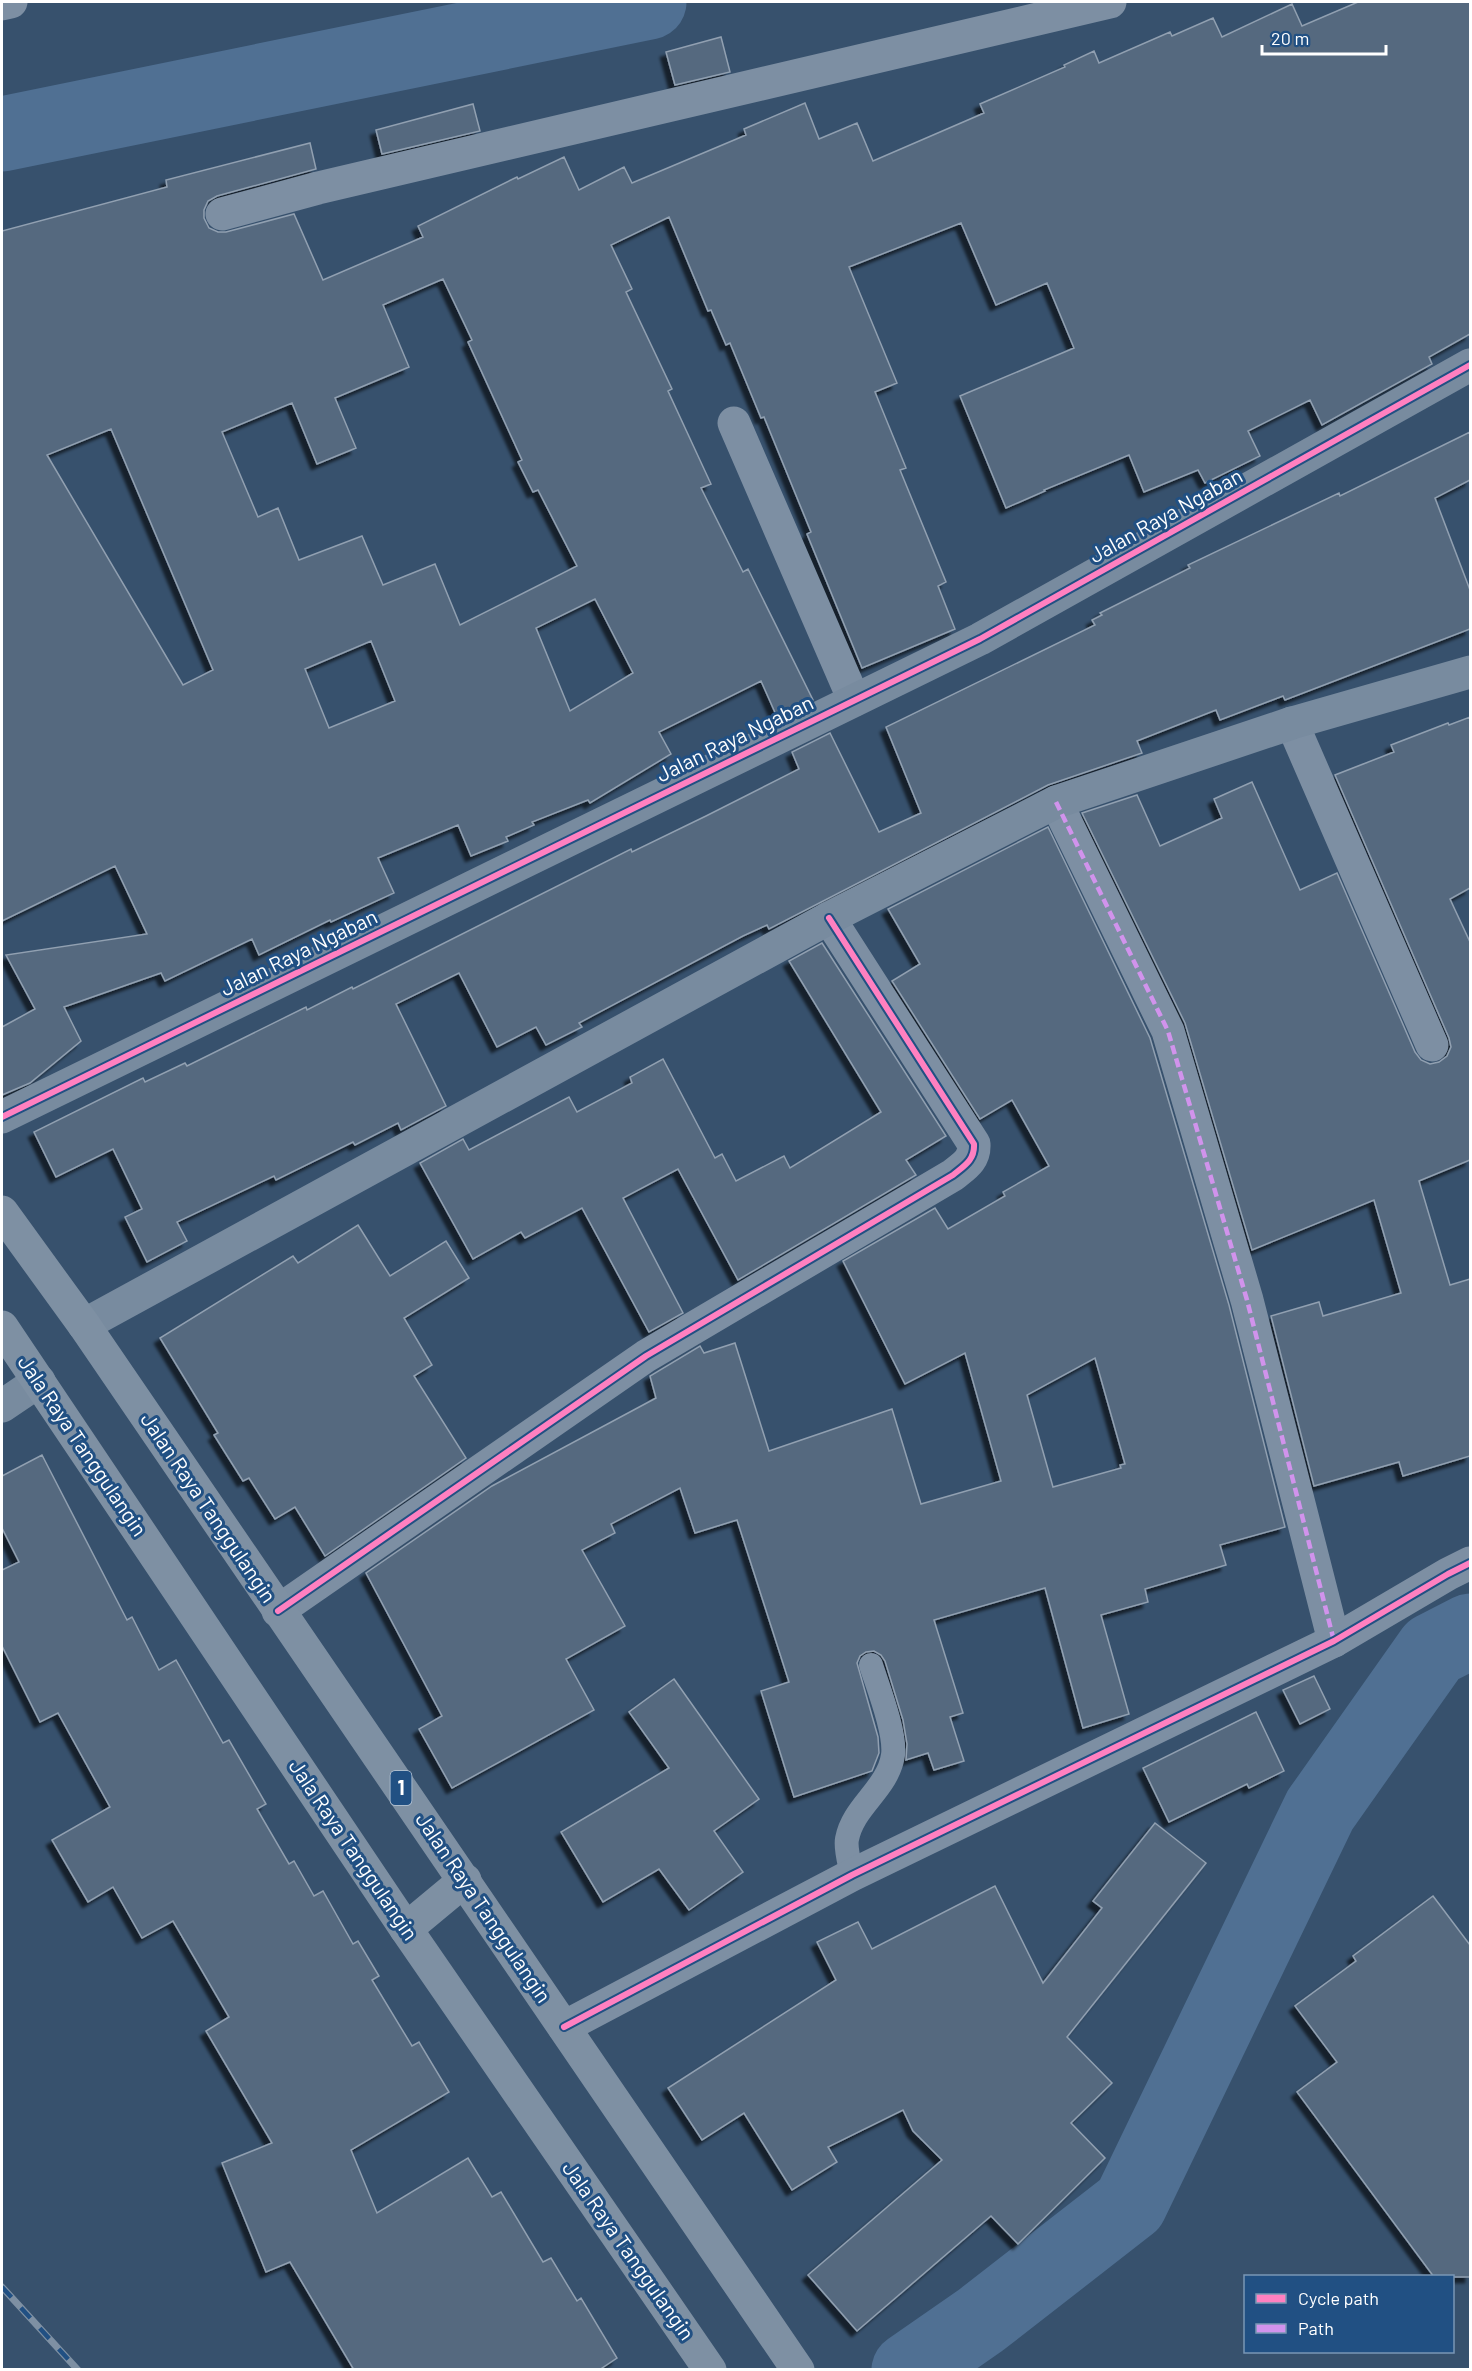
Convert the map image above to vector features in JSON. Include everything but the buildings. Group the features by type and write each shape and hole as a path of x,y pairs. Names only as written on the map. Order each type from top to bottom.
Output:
{"highway":[{"name":"Jalan Raya Tanggulangin","path":"2,1212 84,1325 798,2368"},
{"name":"Jala Raya Tanggulangin","path":"2,1327 406,1929 710,2370"},
{"path":"406,1929 465,1880"}],"street":[{"path":"2,4 11,2"},
{"path":"222,214 329,185 1110,2"},
{"name":"Jalan Raya Ngaban","path":"2,1117 980,639 1470,365"},
{"path":"735,423 854,700"},
{"path":"84,1325 829,918 1056,802 1292,723 1470,672"},
{"path":"1292,723 1432,1045"},
{"path":"1056,802 1168,1031 1247,1300 1334,1641"},
{"path":"279,1611 646,1356 953,1175 971,1160 974,1144 829,918"},
{"path":"2,1406 39,1381"},
{"path":"564,2027 852,1875 1334,1641 1470,1563"}],"lane":[{"path":"852,1875 846,1841 852,1822 889,1773 894,1752 886,1712 871,1665"}],"waterway":[{"path":"2,134 649,2"},
{"path":"909,2370 981,2320 1130,2204 1320,1810 1433,1650 1470,1631"}],"railway":[{"path":"2,2287 78,2370"}],"marked path":[{"path":"1056,802 1168,1031 1247,1300 1334,1641"}],"cycle path":[{"path":"2,1117 980,639 1470,365"},
{"path":"278,1611 646,1356 953,1175 968,1162 973,1154 974,1144 829,918"},
{"path":"564,2027 852,1875 1334,1641 1470,1563"}]}
